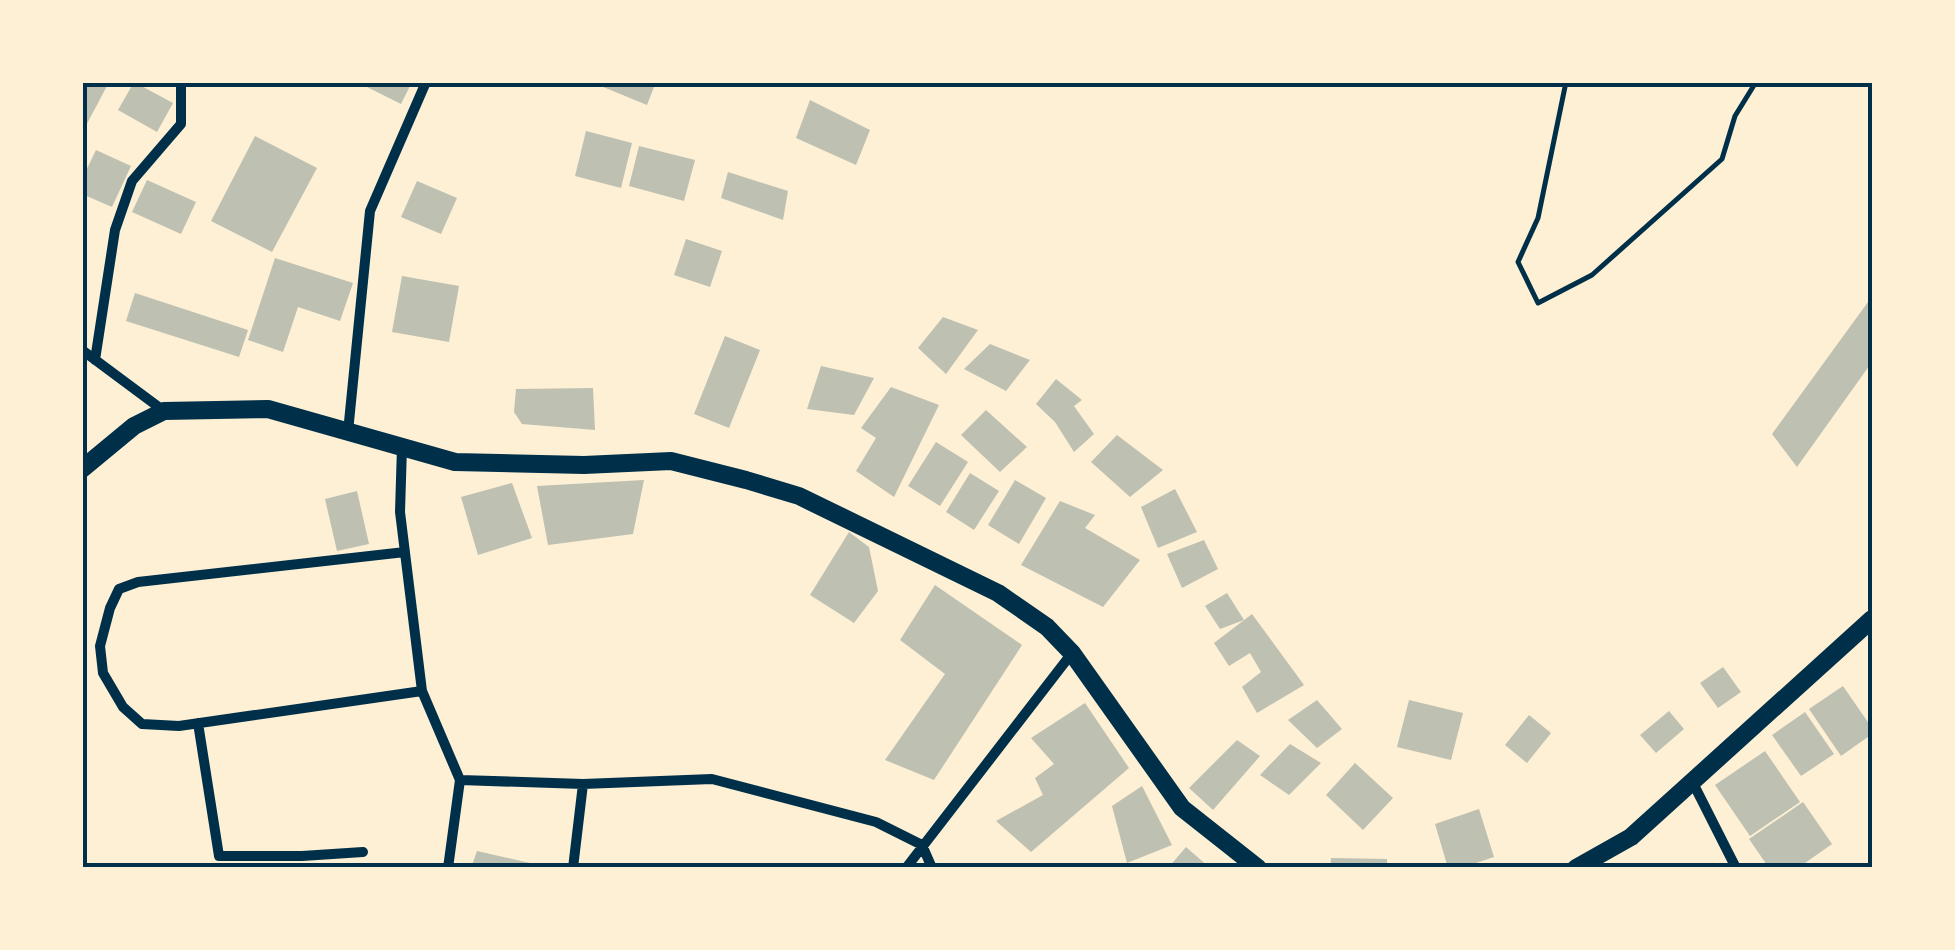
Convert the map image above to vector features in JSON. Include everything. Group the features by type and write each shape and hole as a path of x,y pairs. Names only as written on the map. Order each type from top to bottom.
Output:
{"main road":[{"path":"82,469 134,426 164,412 268,408 455,462 584,465 671,461 799,496 998,592 1047,627 1072,653 1182,808 1258,868"},
{"path":"1576,868 1631,837 1872,619"}],"street":[{"path":"95,360 115,230 132,181 181,124 181,82"},
{"path":"348,432 370,211 426,82"},
{"path":"82,350 164,412"},
{"path":"402,448 400,512 422,691 460,780 448,868"},
{"path":"405,552 138,582 119,589 100,646 104,673 113,690 123,707 142,724 179,726 422,691"},
{"path":"906,868 1072,653"},
{"path":"198,723 219,856 363,852"},
{"path":"460,780 583,784 712,779 876,822 922,845 932,868"},
{"path":"1692,783 1736,868"},
{"path":"573,868 583,784"}],"path":[{"path":"1566,82 1538,218 1518,262 1538,303 1592,274 1722,159 1735,116 1756,82"}],"building":[{"path":"82,82 107,86 82,133"},
{"path":"134,82 173,103 157,132 118,110"},
{"path":"357,82 412,82 401,104"},
{"path":"591,82 656,82 647,105"},
{"path":"810,100 870,130 856,165 796,138"},
{"path":"586,131 632,143 621,188 575,176"},
{"path":"255,136 317,168 272,252 211,221"},
{"path":"639,146 695,160 684,201 629,186"},
{"path":"96,150 131,166 112,207 82,194 82,179"},
{"path":"728,172 788,191 783,220 721,198"},
{"path":"147,180 196,202 181,234 132,212"},
{"path":"417,181 457,198 441,234 401,217"},
{"path":"686,239 722,251 710,287 674,275"},
{"path":"275,258 353,283 340,321 298,307 283,352 248,340"},
{"path":"402,276 459,286 449,342 392,332"},
{"path":"135,293 248,330 239,357 126,321"},
{"path":"1868,302 1872,305 1872,362 1797,467 1772,434"},
{"path":"943,317 978,330 946,374 918,348"},
{"path":"725,336 760,350 729,428 694,414"},
{"path":"990,344 1030,360 1006,391 964,369"},
{"path":"821,366 874,378 854,415 807,409"},
{"path":"1056,379 1082,400 1074,406 1094,434 1074,452 1055,422 1036,404"},
{"path":"891,387 939,405 894,497 856,471 876,438 861,428"},
{"path":"593,388 595,430 522,424 514,412 516,389"},
{"path":"986,410 1027,447 1000,472 961,435"},
{"path":"1117,435 1163,470 1130,497 1091,462"},
{"path":"936,442 968,462 940,506 908,486"},
{"path":"970,473 999,491 974,530 946,512"},
{"path":"644,480 633,534 548,545 537,486"},
{"path":"1015,480 1046,498 1019,544 988,525"},
{"path":"512,483 532,538 478,555 461,497"},
{"path":"1175,489 1197,532 1158,548 1141,507"},
{"path":"357,491 369,544 337,551 325,499"},
{"path":"1060,501 1095,515 1085,528 1140,560 1103,607 1021,565"},
{"path":"849,532 869,547 878,591 854,623 810,595"},
{"path":"1204,540 1218,569 1182,588 1167,554"},
{"path":"935,585 1022,645 934,780 885,760 945,674 900,640"},
{"path":"1227,593 1244,620 1220,629 1205,606"},
{"path":"1252,614 1304,685 1257,713 1242,687 1261,672 1250,653 1229,666 1214,643"},
{"path":"1723,667 1741,692 1718,708 1700,683"},
{"path":"1843,686 1872,728 1872,734 1841,756 1809,709"},
{"path":"1317,700 1342,729 1317,748 1288,720"},
{"path":"1409,700 1463,713 1451,760 1397,747"},
{"path":"1085,703 1129,768 1031,852 996,821 1043,795 1035,778 1054,764 1031,738"},
{"path":"1669,711 1684,729 1656,753 1640,735"},
{"path":"1805,712 1834,754 1801,776 1772,735"},
{"path":"1529,715 1551,733 1527,763 1505,745"},
{"path":"1237,740 1260,756 1213,810 1189,788"},
{"path":"1290,744 1321,763 1289,795 1260,775"},
{"path":"1765,751 1800,802 1750,836 1715,785"},
{"path":"1355,763 1393,798 1363,830 1326,795"},
{"path":"1142,786 1172,845 1127,863 1112,806"},
{"path":"1803,802 1832,844 1798,868 1769,868 1749,839"},
{"path":"1479,809 1494,857 1461,868 1448,868 1435,824"},
{"path":"1186,847 1210,868 1168,868"},
{"path":"477,851 530,863 528,868 471,868"},
{"path":"1331,858 1387,859 1387,868 1330,868"}]}
